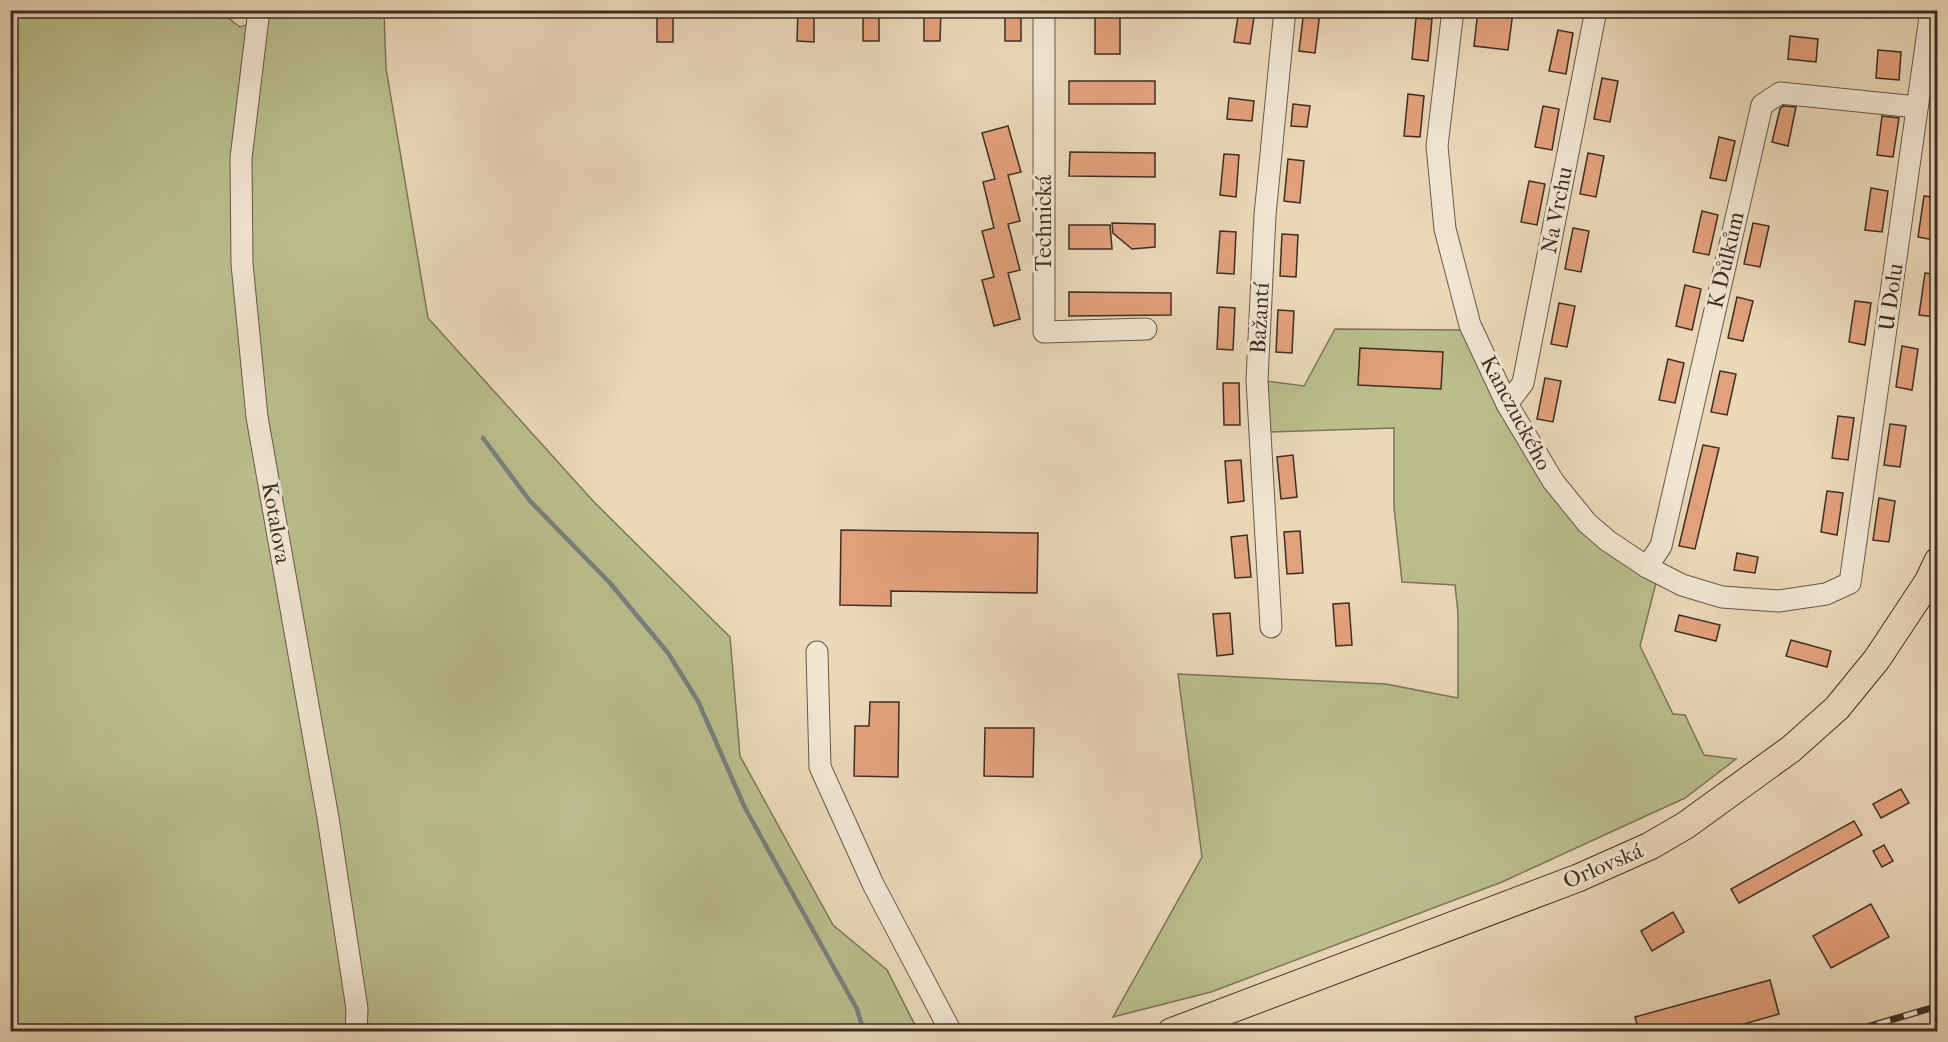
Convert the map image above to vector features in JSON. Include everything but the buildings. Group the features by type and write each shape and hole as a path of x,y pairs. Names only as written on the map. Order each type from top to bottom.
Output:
{"main road":[{"name":"Orlovská","path":"1171,1032 1578,878 1650,846 1686,825 1791,749 1837,708 1876,659 1924,587 1938,561"}],"street":[{"name":"Kotalova","path":"259,10 241,158 242,264 257,417 328,818 357,1009 356,1032"},
{"name":"Technická","path":"1044,10 1044,332 1146,329"},
{"name":"Bažantí","path":"1271,627 1257,380 1265,215 1285,10"},
{"name":"Kanczuckého","path":"1453,10 1437,146 1445,229 1470,324 1507,404 1541,463 1569,502 1608,541 1647,567 1682,585 1722,597 1778,601 1826,594 1850,583"},
{"name":"Na Vrchu","path":"1507,404 1523,383 1596,10"},
{"name":"U Dolu","path":"1850,583 1931,10"},
{"name":"K Důlkům","path":"1647,567 1661,546 1762,105 1780,93 1917,106"},
{"path":"817,652 820,767 873,884 951,1032"}],"green space":[{"path":"10,11 219,11 240,27 288,11 384,11 386,68 428,318 593,501 730,637 740,756 833,925 887,970 918,1031 11,1031"},
{"path":"1335,329 1466,330 1516,437 1657,579 1640,646 1673,714 1685,715 1704,755 1736,759 1685,798 1502,882 1211,992 1113,1017 1202,857 1178,674 1386,684 1458,698 1458,613 1455,585 1402,582 1394,507 1394,428 1267,432 1266,381 1304,386"}],"waterway":[{"path":"483,438 530,501 610,583 668,653 698,701 745,808 857,1009 864,1032"}],"railway":[{"path":"1850,1032 1938,1006"}]}
